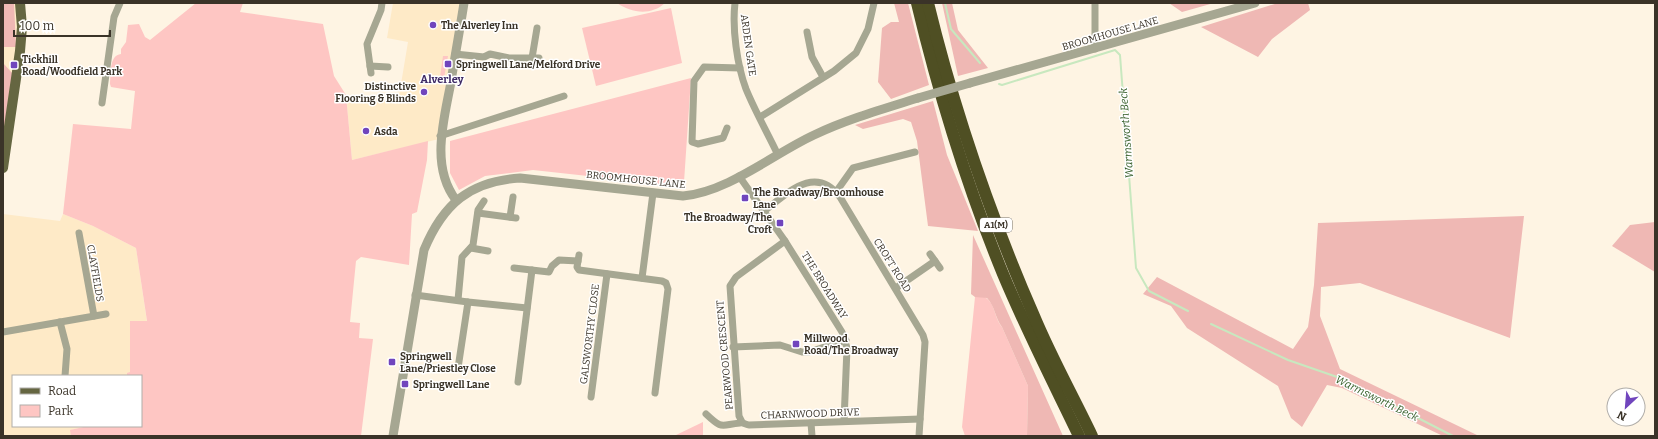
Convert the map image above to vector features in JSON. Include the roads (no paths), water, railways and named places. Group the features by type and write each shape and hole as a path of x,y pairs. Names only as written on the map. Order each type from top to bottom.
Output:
{"highway":[{"name":"A1(M)","path":"917,3 942,100 974,200 1024,322 1079,436"},
{"name":"A1(M)","path":"928,3 957,110 998,228 1034,318 1092,436"}],"main road":[{"path":"3,168 20,51 22,27 20,3"}],"street":[{"path":"102,104 114,17 120,3"},
{"path":"382,3 381,10 367,44 370,69 388,67"},
{"path":"393,436 415,294 424,250 437,222 456,200 450,192 443,169 440,136 464,3"},
{"name":"ARDEN GATE","path":"735,3 734,21 740,68 746,88 777,153"},
{"path":"760,117 823,76 834,71 856,53 868,29 874,3"},
{"path":"1095,3 1095,48"},
{"name":"BROOMHOUSE LANE","path":"456,200 485,184 520,178 653,193 693,195 713,189 739,176 777,153 815,134 854,118 918,98 1255,3"},
{"path":"455,54 484,57 490,54 509,58 535,58 537,28"},
{"path":"807,32 812,57 823,76"},
{"path":"727,128 723,138 698,144 692,142 694,81 704,66 740,68"},
{"path":"440,136 564,96"},
{"path":"836,192 853,168 914,152"},
{"name":"THE BROADWAY","path":"739,176 785,241 846,340 844,421"},
{"name":"CROFT ROAD","path":"764,211 796,187 804,183 824,183 836,192 896,288 923,335 925,342 919,436"},
{"path":"642,278 653,193"},
{"path":"478,213 513,218 513,197"},
{"path":"458,300 462,257 471,248 478,213 484,201"},
{"name":"CLAYFIELDS","path":"79,233 94,316"},
{"name":"PEARWOOD CRESCENT","path":"742,422 739,416 729,292 732,281 785,241"},
{"path":"471,248 488,251"},
{"path":"930,254 940,268"},
{"name":"GALSWORTHY CLOSE","path":"532,270 550,272 552,266 559,260 578,258 577,267 579,270 642,278 666,283 668,289 655,393"},
{"path":"896,288 935,261"},
{"path":"514,268 532,270 518,382"},
{"name":"GALSWORTHY CLOSE","path":"591,397 607,274"},
{"path":"415,294 468,302 527,308"},
{"path":"458,368 468,302"},
{"name":"CLAYFIELDS","path":"3,332 106,314"},
{"path":"60,322 67,349 65,375"},
{"path":"733,347 780,345 802,352 809,352 846,340"},
{"name":"CHARNWOOD DRIVE","path":"706,414 721,426 730,426 742,422 749,425 920,419"},
{"path":"811,422 812,436"}],"waterway":[{"name":"Warmsworth Beck","path":"945,3 951,29 980,63"},
{"name":"Warmsworth Beck","path":"999,84 1002,85 1115,50 1120,55 1136,268 1149,291 1188,311"},
{"name":"Warmsworth Beck","path":"1211,324 1288,360 1340,378 1453,436"}],"place":[{"name":"The Alverley Inn","path":"433,25"},
{"name":"Springwell Lane/Melford Drive","path":"448,64"},
{"name":"Tickhill Road/Woodfield Park","path":"14,65"},
{"name":"Distinctive Flooring & Blinds","path":"424,92"},
{"name":"Asda","path":"366,131"},
{"name":"The Broadway/Broomhouse Lane","path":"745,198"},
{"name":"The Broadway/The Croft","path":"780,223"},
{"name":"Millwood Road/The Broadway","path":"796,344"},
{"name":"Springwell Lane/Priestley Close","path":"392,362"},
{"name":"Springwell Lane","path":"405,384"}],"district":[{"name":"Alverley","path":"442,79"}]}
